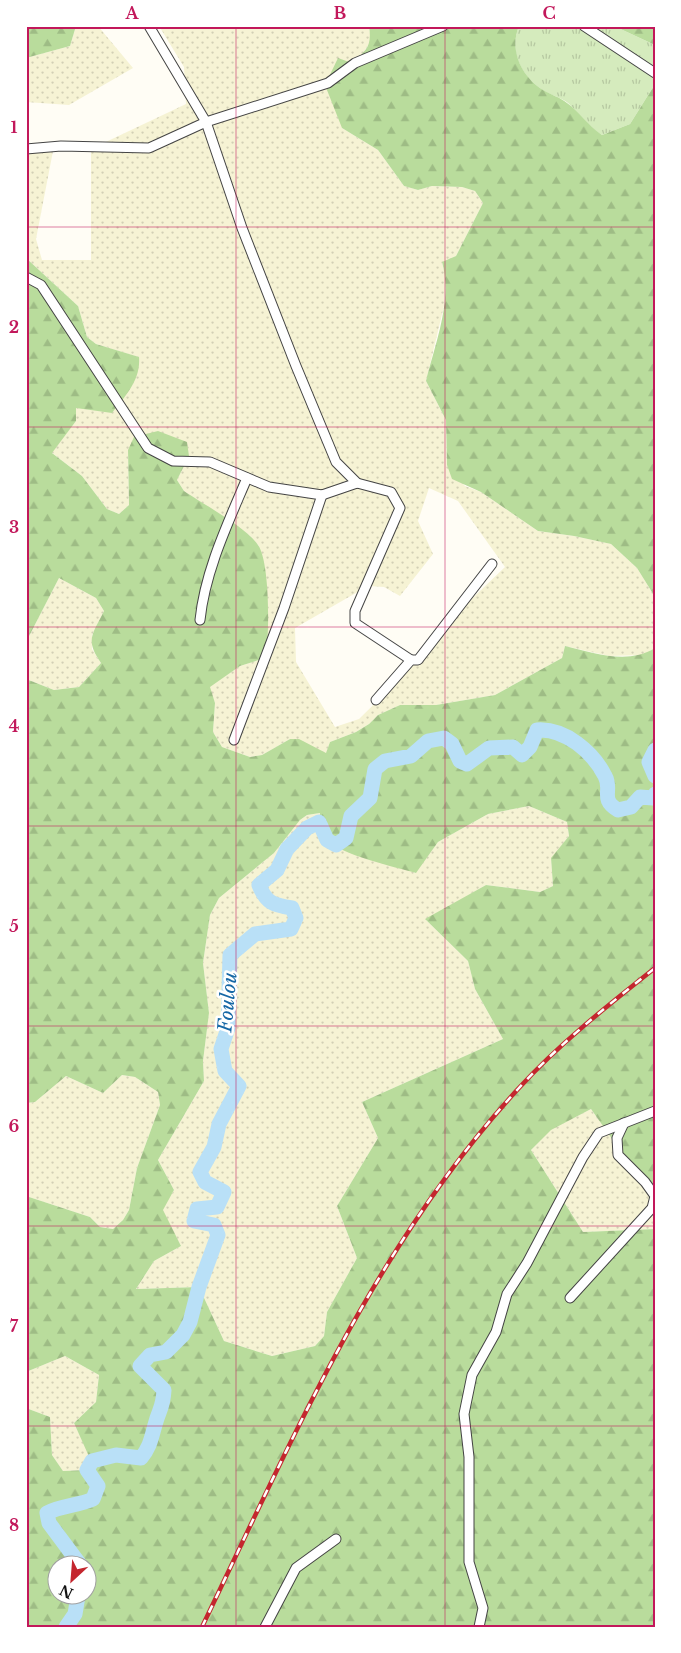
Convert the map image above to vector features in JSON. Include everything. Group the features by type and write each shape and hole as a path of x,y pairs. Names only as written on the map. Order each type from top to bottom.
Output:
{"street":[{"path":"149,26 206,122 242,228 336,462 357,483 391,492 400,508 355,611 355,623 411,660 418,660 492,564"},
{"path":"26,149 61,146 149,148 206,122 328,83 354,63 443,26"},
{"path":"584,26 655,73"},
{"path":"26,277 41,285 148,448 173,461 210,462 269,487 322,495 357,483"},
{"path":"200,620 202,605 222,537 247,478"},
{"path":"234,740 284,608 322,495"},
{"path":"376,700 411,660"},
{"path":"480,1627 483,1608 469,1562 469,1457 464,1414 472,1375 496,1332 507,1294 527,1263 583,1157 599,1133 655,1111"},
{"path":"570,1298 652,1208 655,1196 645,1182 618,1155 617,1138 624,1123"},
{"path":"265,1627 296,1568 336,1539"}],"shaded area":[{"path":"76,26 98,26 133,68 69,105 26,102 26,58 70,46"},
{"path":"159,26 369,26 371,41 363,53 352,63 342,128 378,150 404,186 418,190 432,186 462,187 475,191 483,203 456,256 442,263 446,276 444,306 426,381 446,420 447,465 465,486 481,492 538,531 611,544 637,568 655,597 655,648 644,655 609,656 565,646 562,658 495,695 436,705 400,705 378,715 369,724 356,732 330,742 326,754 290,739 262,755 250,757 222,747 213,732 215,703 209,687 240,666 265,658 259,546 249,535 184,491 177,480 189,456 128,450 129,505 119,514 107,509 82,476 51,452 76,421 76,408 138,357 96,344 87,337 78,306 26,258 26,153 53,151 36,239 42,260 91,260 91,149 186,104 184,67","holes":["429,488 458,501 505,567 457,613 429,650 359,719 335,727 296,662 295,628 368,586 384,587 400,596 433,554 418,521"]},
{"path":"59,578 96,598 104,611 92,635 92,649 101,663 79,687 54,690 26,679 26,642"},
{"path":"529,806 567,822 569,836 551,859 553,886 540,892 486,885 426,920 468,961 475,989 503,1039 362,1102 378,1138 337,1206 357,1258 327,1312 324,1336 315,1346 272,1356 224,1341 199,1287 136,1289 154,1261 181,1246 162,1210 174,1190 158,1160 204,1081 203,1061 209,1013 203,963 210,915 219,898 274,853 300,820 307,815 320,813 415,873 438,842 488,814"},
{"path":"122,1075 135,1077 158,1092 160,1105 137,1168 129,1210 123,1220 113,1229 100,1227 90,1217 26,1196 26,1103 35,1102 66,1076 103,1093"},
{"path":"591,1109 655,1200 655,1229 583,1232 531,1150 550,1130"},
{"path":"65,1356 99,1375 96,1402 74,1423 92,1461 87,1470 63,1471 52,1455 50,1417 26,1408 26,1372"}],"green space":[{"path":"26,26 76,26 70,46 26,58"},
{"path":"369,26 519,26 515,44 516,53 523,70 535,84 572,107 602,135 630,124 655,84 655,597 637,568 611,544 538,531 481,492 452,479 447,465 446,420 426,381 442,322 445,277 442,262 456,256 483,203 475,191 462,187 432,186 418,190 404,186 378,150 342,128 325,85 338,58 352,63 365,51 370,38"},
{"path":"519,26 614,26 655,45 655,84 630,124 602,135 588,124 568,103 544,91 534,83 527,76 518,61 515,44"},
{"path":"614,26 655,26 655,45"},
{"path":"26,258 78,306 87,337 96,344 139,357 135,380 112,413 76,408 76,421 52,453 82,476 107,509 119,514 129,505 128,450 134,437 158,431 187,442 189,456 177,480 184,491 244,531 258,545 262,554 268,600 268,635 265,658 240,666 210,687 215,703 213,732 222,747 250,757 262,755 290,739 299,739 326,753 330,742 356,732 369,724 378,715 400,705 436,705 495,695 562,658 565,646 622,657 645,653 655,648 655,1200 591,1109 551,1130 531,1150 583,1232 655,1229 655,1627 26,1627 26,1459 28,1457 26,1456 26,1408 50,1417 52,1455 63,1471 87,1470 91,1461 74,1423 96,1402 99,1375 65,1356 26,1372 26,1196 90,1217 100,1227 113,1229 123,1220 129,1210 137,1168 160,1105 158,1092 135,1077 122,1075 103,1093 66,1076 35,1102 26,1103 26,679 54,690 79,687 101,663 93,649 92,637 104,611 96,598 59,578 26,642","holes":["529,806 567,822 569,836 551,858 553,886 540,892 486,885 425,919 468,961 475,989 503,1039 362,1102 378,1138 337,1206 357,1258 327,1312 324,1336 315,1346 272,1356 224,1341 199,1287 136,1289 154,1261 181,1246 163,1210 174,1190 158,1160 204,1081 203,1061 209,1013 203,963 210,915 219,898 274,853 300,820 307,815 320,813 322,830 333,845 368,860 416,873 438,842 488,814"]}],"waterway":[{"name":"Foulou","path":"74,1556 49,1523 47,1513 58,1508 93,1499 98,1486 87,1470 92,1461 116,1455 141,1458 146,1450 162,1405 164,1390 140,1366 150,1355 166,1352 183,1335 190,1322 199,1287 218,1235 214,1225 194,1221 197,1209 217,1207 224,1192 205,1182 200,1172 214,1147 219,1124 239,1086 225,1071 221,1049 228,1028 230,955 255,934 291,929 296,918 292,908 275,904 264,896 259,885 277,870 287,849 307,828 319,822 327,840 336,845 346,838 351,816 370,798 375,769 385,761 411,756 428,741 444,738 452,744 460,761 467,764 489,748 513,747 522,755 530,747 537,730 547,730 568,737 586,750 605,776 609,802 618,810 631,807 640,797 653,798 655,794"},
{"name":"Foulou","path":"655,750 649,762 655,776"},
{"name":"Foulou","path":"66,1627 75,1614 76,1606"}],"railway":[{"path":"202,1627 304,1415 379,1278 421,1212 467,1149 534,1072 584,1026 655,968"}]}
